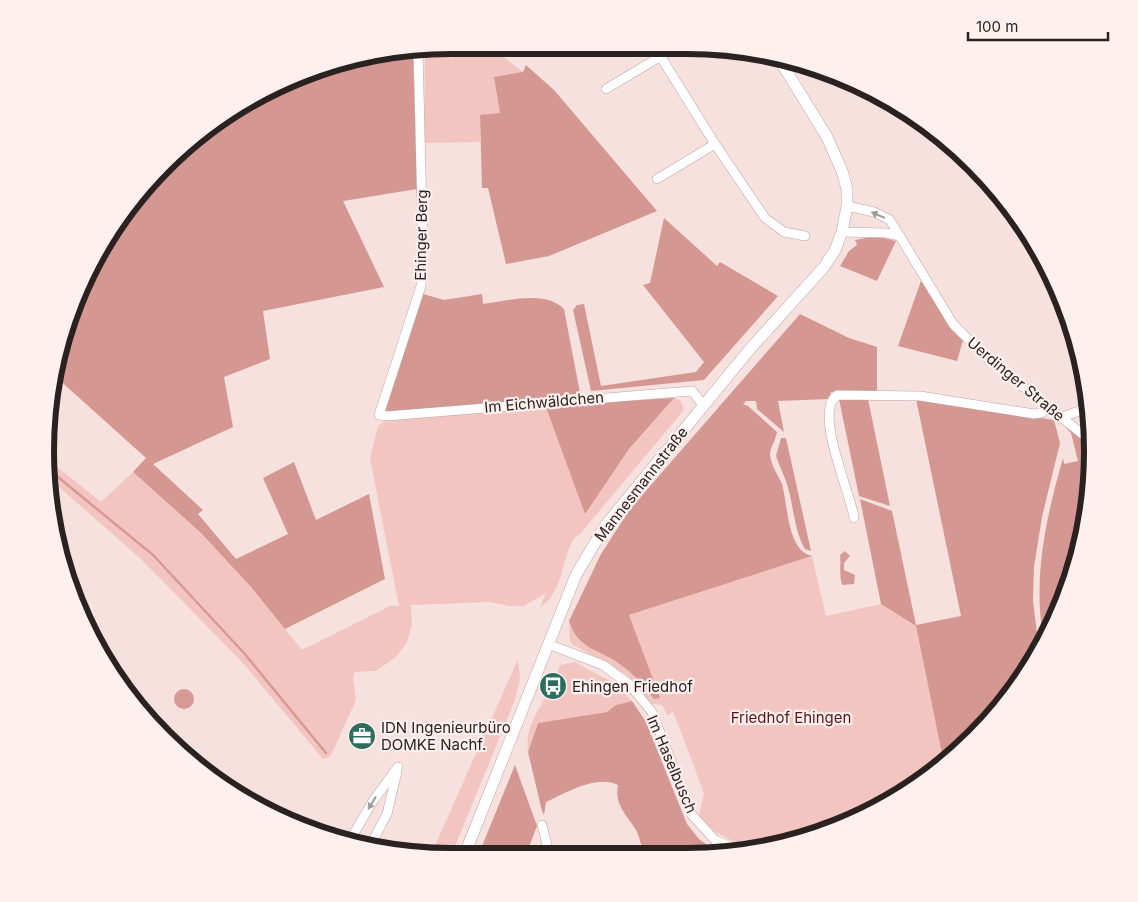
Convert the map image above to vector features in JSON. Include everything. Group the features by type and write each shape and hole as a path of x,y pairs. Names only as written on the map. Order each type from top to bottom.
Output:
{"main road":[{"path":"783,65 835,153 847,189 847,206"},
{"name":"Mannesmannstraße","path":"467,848 576,575 605,526 750,349 824,267 835,250 842,232 847,206"}],"street":[{"path":"606,89 664,54"},
{"name":"Ehinger Berg","path":"379,414 421,286 423,255 418,56"},
{"path":"661,56 715,144 765,218 784,232 805,236"},
{"path":"657,179 715,144"},
{"name":"Uerdinger Straße","path":"847,206 874,212 890,220 953,324 986,357 1083,435"},
{"path":"842,232 886,233 900,236"},
{"name":"Im Eichwäldchen","path":"379,414 397,415 692,391 704,405"},
{"path":"854,518 849,494 838,468 828,411 832,399 837,395 920,396 1034,414 1042,413 1047,406"},
{"path":"1062,417 1082,409"},
{"name":"Im Haselbusch","path":"548,644 603,665 630,684 652,712 692,815 715,840 729,846"},
{"path":"352,836 373,801 398,766 387,814 373,841"},
{"path":"542,825 548,848"}],"green space":[{"path":"500,54 523,72 500,114 480,115 480,142 424,143 425,55"},
{"path":"674,398 681,401 684,410 580,534 574,538 555,591 540,607 546,593 524,606 509,606 490,602 411,605 412,625 407,642 396,657 376,671 355,672 353,677 356,700 332,753 329,757 323,759 242,662 143,561 56,484 55,465 101,502 133,472 201,533 251,587 302,650 390,606 399,606 370,459 378,426 386,420 540,406 547,409 585,513 629,449"},
{"name":"Friedhof Ehingen","path":"812,556 826,616 881,604 916,626 942,755 886,795 839,818 790,835 764,841 747,844 732,841 714,831 699,815 704,793 673,711 668,716 662,705 652,704 627,675 572,644 570,641 569,621 577,637 583,643 623,667 655,699 659,698 629,615"},
{"path":"518,659 520,679 515,700 454,848 434,847"},
{"path":"575,662 614,683 632,701 616,705 607,712 538,723 528,752 530,727 549,690 551,690 560,665"}],"shaded area":[{"path":"413,56 417,189 343,201 384,287 263,311 270,359 224,377 233,427 153,464 203,510 198,514 236,559 288,534 263,478 294,462 316,520 369,494 385,579 285,629 251,587 201,533 133,472 146,458 60,380 67,348 84,299 107,252 121,230 152,189 189,152 252,107 299,84 348,67 374,61"},
{"path":"526,65 554,90 657,211 549,256 506,264 488,188 482,188 480,115 500,113 494,77 523,72"},
{"path":"664,218 717,266 720,262 778,296 704,380 591,391 573,310 577,305 584,304 601,386 696,372 704,362 643,285 650,283"},
{"path":"876,236 896,241 877,281 840,266 849,251 857,245 855,240"},
{"path":"921,281 952,330 963,340 957,361 898,346"},
{"path":"423,294 444,300 482,294 483,304 526,298 537,298 556,303 564,309 580,393 535,401 387,412 383,409"},
{"path":"800,314 849,338 877,347 877,391 831,392 829,399 778,401 784,432 757,409 756,401 746,401 743,404 748,406 777,432 770,455 782,484 793,537 804,552 812,556 629,615 660,698 654,699 638,680 623,667 583,643 577,637 569,621 601,554 630,509"},
{"path":"674,398 629,449 585,514 547,410 540,406"},
{"path":"839,399 868,399 890,506 859,496"},
{"path":"916,399 1054,420 1060,443 1042,517 1034,567 1033,601 1038,637 1017,672 986,713 942,755 916,626 881,604 860,499 892,511 916,625 961,616"},
{"path":"1069,428 1084,439 1081,503 1071,554 1054,603 1042,628 1040,572 1046,526 1063,458 1064,464 1078,461 1071,433 1067,429"},
{"path":"781,438 786,438 811,551 805,549 801,541 789,490 776,456"},
{"path":"845,551 850,556 844,563 844,570 855,575 854,584 842,585 840,555"},
{"path":"184,689 191,692 194,699 191,706 184,709 177,706 174,699 177,692"},
{"path":"632,701 646,722 687,824 699,839 710,847 642,848 636,830 620,804 617,792 618,785 610,782 591,783 581,786 546,802 544,815 528,752 538,723 607,712 616,705"},
{"path":"515,765 537,826 529,848 481,848"}],"waterway":[{"path":"55,474 153,555 244,653 326,753"}],"place":[{"name":"Ehingen Friedhof","path":"553,686"},
{"name":"IDN Ingenieurbüro DOMKE Nachf.","path":"362,736"}]}
